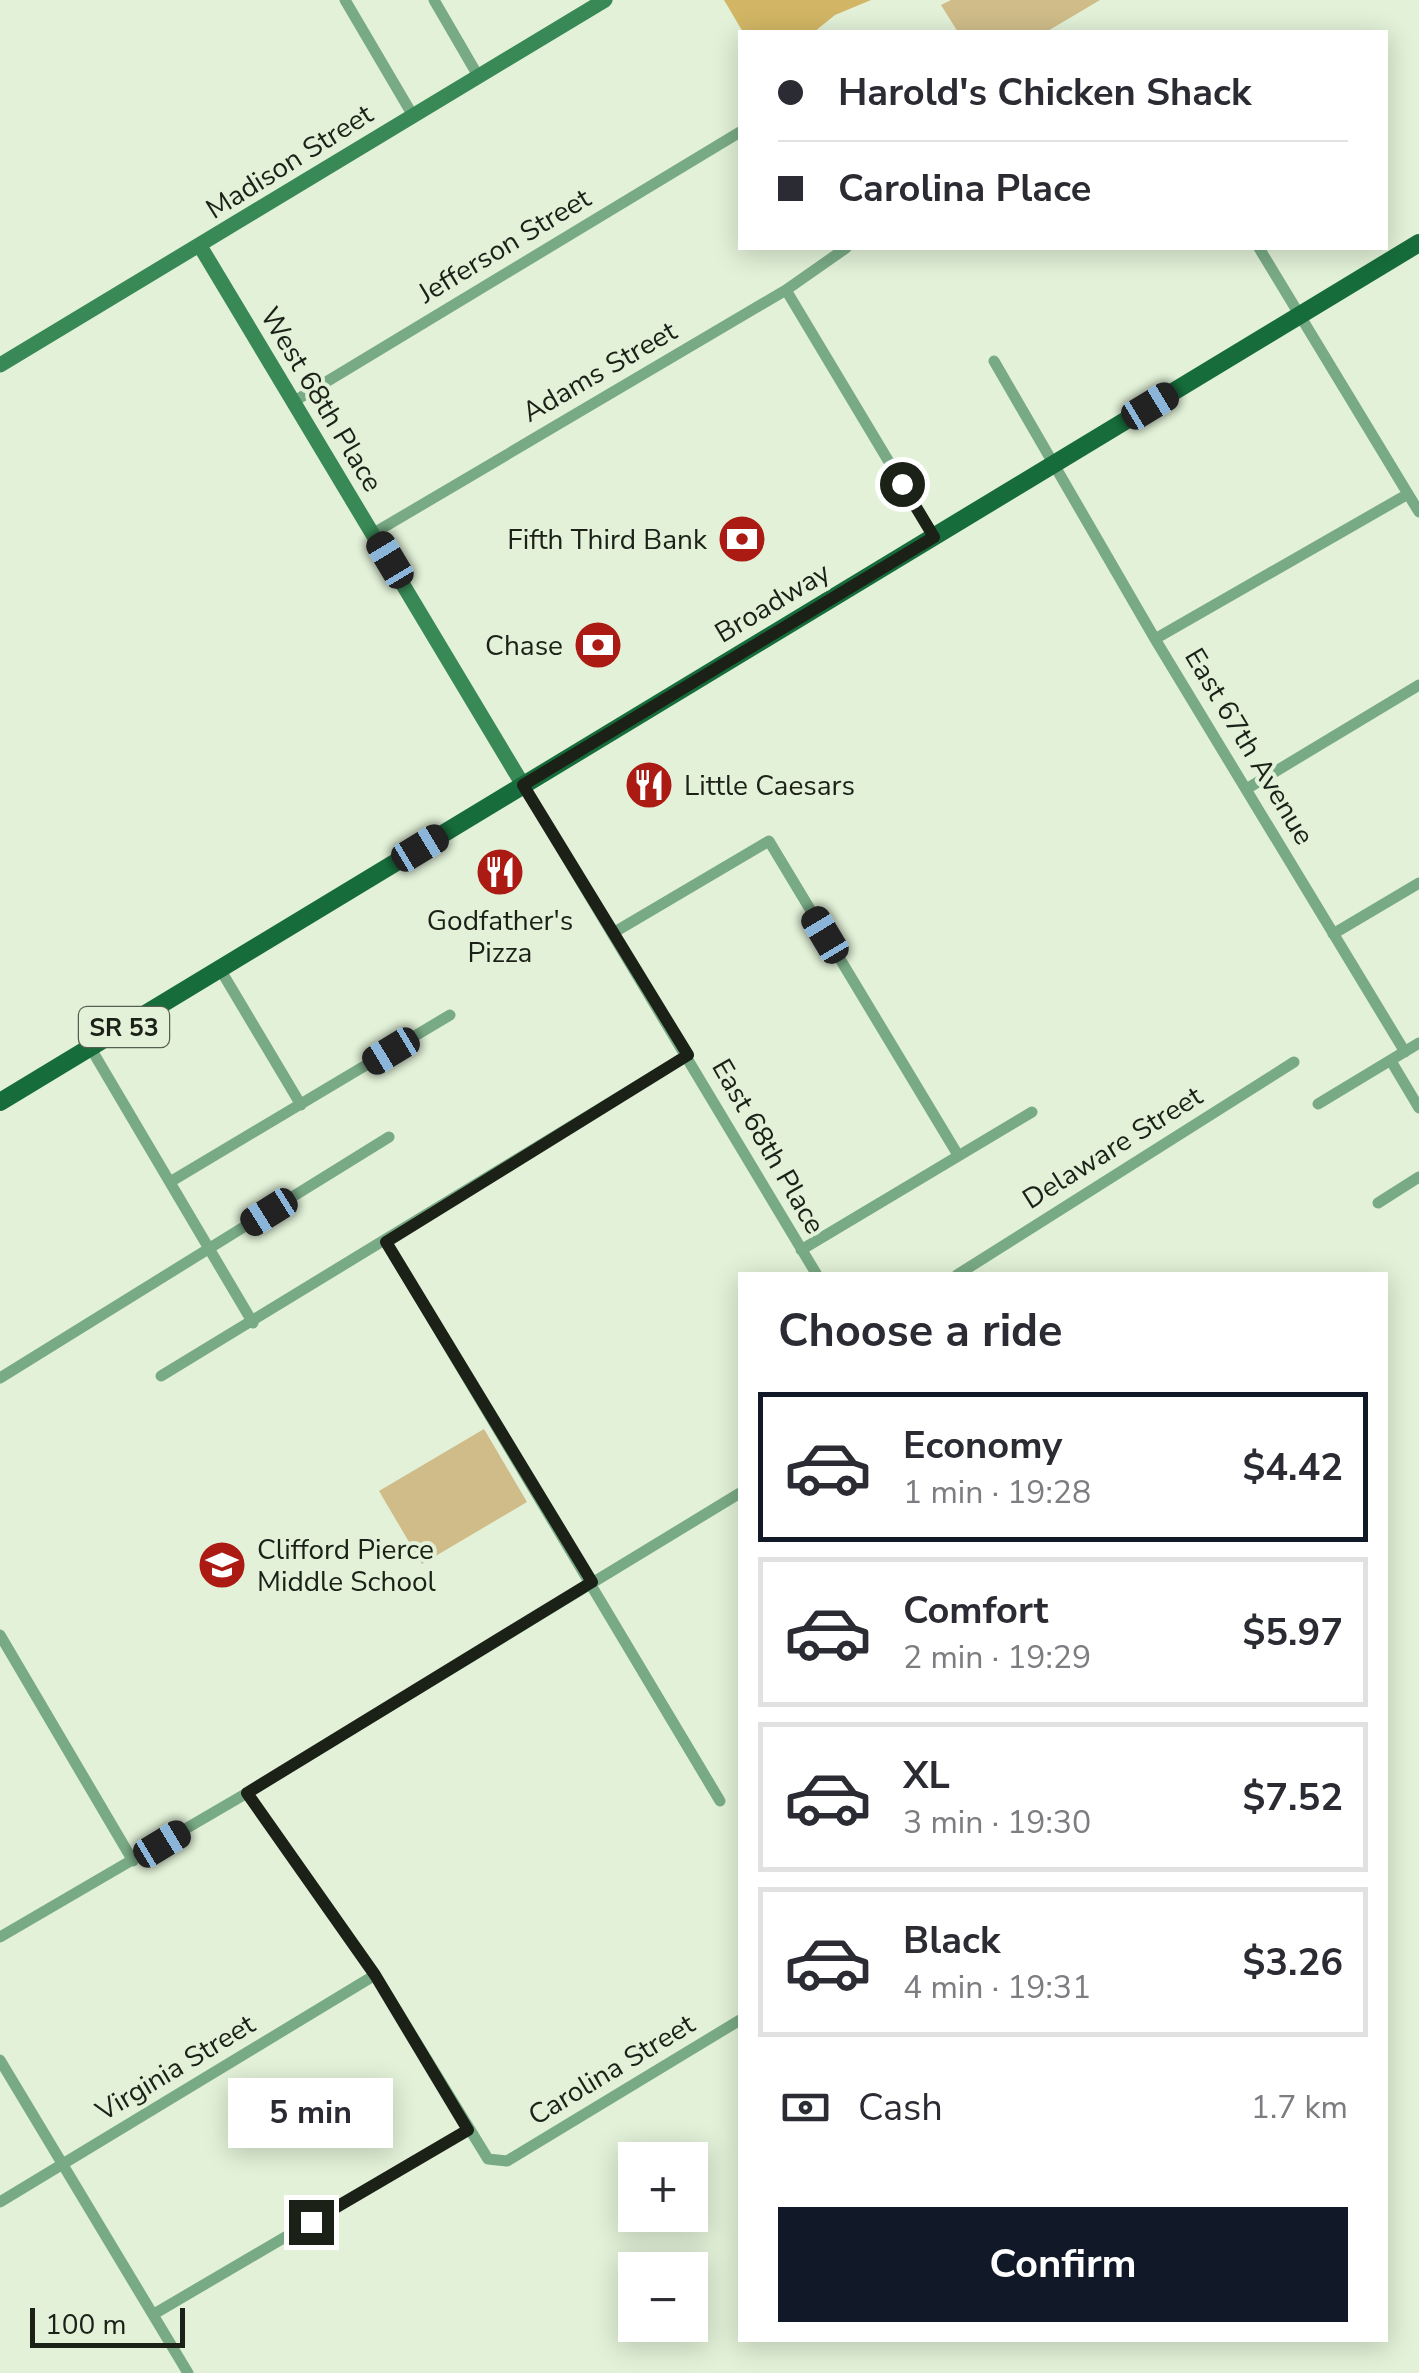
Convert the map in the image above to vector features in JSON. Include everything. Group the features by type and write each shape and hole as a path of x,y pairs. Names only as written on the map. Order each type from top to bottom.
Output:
{"main road":[{"name":"Broadway","path":"0,1102 1419,244"}],"street":[{"path":"345,0 412,114"},
{"path":"434,0 477,74"},
{"name":"Madison Street","path":"0,365 605,0"},
{"name":"Jefferson Street","path":"293,402 738,133"},
{"name":"West 68th Place","path":"200,246 523,785"},
{"name":"Adams Street","path":"374,532 786,290 843,250"},
{"path":"1260,250 1419,512"},
{"path":"786,290 934,537"},
{"name":"East 67th Avenue","path":"994,362 1155,639 1405,1052"},
{"path":"1155,639 1408,494"},
{"path":"1248,788 1419,685"},
{"name":"East 68th Place","path":"523,785 815,1272"},
{"path":"614,934 769,841 958,1155"},
{"path":"1333,934 1419,883"},
{"path":"220,969 302,1106"},
{"path":"170,1182 450,1014"},
{"path":"1318,1104 1419,1043"},
{"path":"90,1047 253,1323"},
{"path":"161,1376 688,1055"},
{"path":"1391,1061 1419,1108"},
{"name":"Delaware Street","path":"962,1272 1294,1062"},
{"path":"801,1250 1032,1112"},
{"path":"0,1378 389,1137"},
{"path":"1378,1203 1419,1177"},
{"path":"386,1242 720,1800"},
{"path":"0,1937 247,1793 738,1493"},
{"path":"0,1635 133,1861"},
{"path":"154,2314 468,2130 375,1975 247,1793"},
{"name":"Virginia Street","path":"0,2202 375,1975"},
{"name":"Carolina Street","path":"468,2130 488,2159 507,2161 738,2021"},
{"path":"0,2060 188,2373"}],"shaded area":[{"path":"724,0 871,0 835,15 816,30 742,30"},
{"path":"951,0 1100,0 1049,30 957,30 941,5"},
{"path":"484,1429 527,1502 422,1564 379,1491"}],"place":[{"name":"Fifth Third Bank","path":"742,539"},
{"name":"Chase","path":"598,645"},
{"name":"Little Caesars","path":"649,785"},
{"name":"Godfather's Pizza","path":"500,872"},
{"name":"Clifford Pierce Middle School","path":"222,1565"}],"route":[{"path":"311,2222 468,2130 375,1975 247,1793 592,1582 386,1242 688,1055 523,785 934,537 902,484"}]}
